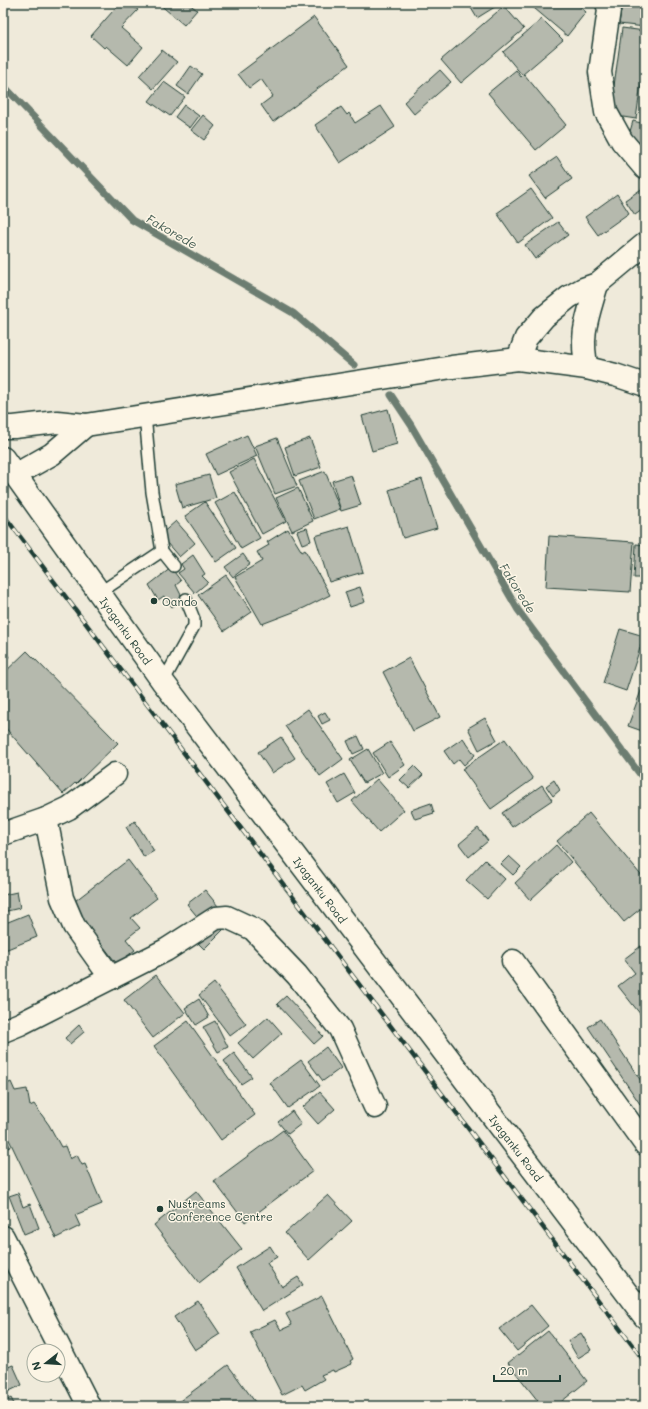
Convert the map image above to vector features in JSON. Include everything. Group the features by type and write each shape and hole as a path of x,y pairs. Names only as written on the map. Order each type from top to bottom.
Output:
{"main road":[{"path":"607,3 608,10 600,72 606,112 622,141 645,168"},
{"path":"518,359 526,338 544,317 569,297 583,289 597,284 645,244"},
{"path":"587,368 583,353 583,337 597,284"},
{"path":"3,427 14,428 57,422 86,425 452,367 518,359 587,368 616,374 645,385"},
{"path":"9,467 52,454 86,425"},
{"name":"Iyaganku Road","path":"9,467 163,682 645,1317"},
{"path":"3,834 46,819 69,808 115,774"},
{"path":"46,819 62,898 74,926 111,978"},
{"path":"3,1031 20,1024 166,950 216,918 227,917 253,929 297,975 340,1029 375,1107"},
{"path":"513,961 645,1144"},
{"path":"3,1237 89,1406"}],"lane":[{"path":"145,415 152,492 162,551 174,566"},
{"path":"99,593 162,551"},
{"path":"163,682 194,626 194,619 186,599"}],"building":[{"path":"120,3 129,3 138,10 121,28 143,47 128,65 106,46 104,48 91,36"},
{"path":"158,3 188,3 197,10 184,25"},
{"path":"468,3 497,3 498,5 477,18"},
{"path":"528,3 576,3 586,12 567,36"},
{"path":"622,3 645,3 645,27 619,24"},
{"path":"504,6 524,29 461,83 441,60"},
{"path":"314,17 349,65 273,122 261,105 273,96 261,79 249,88 238,74"},
{"path":"542,19 563,40 522,75 503,52"},
{"path":"622,28 645,31 645,55 636,119 610,115"},
{"path":"162,50 177,62 153,89 139,76"},
{"path":"191,66 202,74 188,94 177,86"},
{"path":"440,70 451,82 414,114 404,102"},
{"path":"516,70 521,77 524,74 566,125 536,150 488,93"},
{"path":"164,82 185,97 170,116 149,101"},
{"path":"184,105 199,116 190,128 175,117"},
{"path":"381,106 395,127 340,163 315,125 341,107 347,115 349,113 355,123"},
{"path":"203,115 215,126 204,140 191,130"},
{"path":"633,121 645,124 645,148 627,142"},
{"path":"557,157 572,179 545,198 529,176"},
{"path":"643,188 645,191 645,208 635,215 625,200"},
{"path":"531,189 552,218 518,243 497,213"},
{"path":"617,194 629,213 598,235 585,217"},
{"path":"558,222 568,235 535,259 525,245"},
{"path":"388,409 397,444 372,451 362,416"},
{"path":"247,435 257,456 216,475 206,454"},
{"path":"277,438 297,486 275,494 255,446"},
{"path":"310,438 321,467 295,476 285,447"},
{"path":"254,459 286,521 262,534 229,472"},
{"path":"325,471 340,509 314,519 299,481"},
{"path":"209,475 216,498 182,508 175,484"},
{"path":"351,475 361,505 341,511 332,481"},
{"path":"422,479 437,528 403,538 389,490"},
{"path":"298,488 313,521 292,531 276,498"},
{"path":"235,492 260,538 241,549 215,503"},
{"path":"205,502 236,548 216,562 185,516"},
{"path":"176,521 195,543 179,557 160,535"},
{"path":"349,526 363,572 329,582 315,536"},
{"path":"307,528 311,541 302,544 297,531"},
{"path":"288,529 302,552 305,550 330,595 304,608 262,624 235,577 262,561 257,552 269,545 267,542"},
{"path":"549,536 634,542 630,592 546,587"},
{"path":"636,544 645,545 643,578 634,578"},
{"path":"243,554 250,564 233,577 225,567"},
{"path":"193,555 205,574 202,576 208,582 195,593 178,573 184,569 181,564"},
{"path":"171,568 181,581 176,585 183,599 172,607 164,596 158,600 149,585"},
{"path":"226,575 252,612 224,631 198,595"},
{"path":"360,587 365,602 350,607 345,592"},
{"path":"620,629 644,636 626,691 603,683"},
{"path":"3,649 9,657 3,661"},
{"path":"27,651 118,743 76,784 75,783 63,794 3,725 3,674"},
{"path":"409,658 440,717 413,731 383,672"},
{"path":"645,680 645,732 628,726"},
{"path":"308,709 343,759 320,776 285,726"},
{"path":"325,712 330,720 322,724 318,716"},
{"path":"485,718 497,740 479,750 468,728"},
{"path":"358,736 364,749 353,754 347,741"},
{"path":"281,737 295,758 272,773 258,752"},
{"path":"463,738 475,755 464,765 459,759 453,764 444,751"},
{"path":"505,739 533,779 491,809 462,769"},
{"path":"390,742 405,765 388,777 373,753"},
{"path":"368,749 382,773 364,783 350,760"},
{"path":"414,766 423,775 409,788 400,780"},
{"path":"344,774 355,793 338,803 327,784"},
{"path":"377,779 404,810 379,832 352,801"},
{"path":"554,780 560,790 553,796 546,786"},
{"path":"542,785 552,800 512,827 502,813"},
{"path":"431,803 434,813 415,819 411,810"},
{"path":"589,813 645,880 645,905 624,922 557,841"},
{"path":"135,821 154,851 144,857 126,827"},
{"path":"478,828 488,841 469,857 459,844"},
{"path":"556,845 571,862 530,900 515,883"},
{"path":"509,856 521,867 513,875 501,864"},
{"path":"128,860 157,898 131,918 140,928 126,939 135,950 117,964 71,904"},
{"path":"485,860 505,879 487,899 466,880"},
{"path":"205,890 218,906 200,920 187,904"},
{"path":"17,892 20,908 3,912 3,895"},
{"path":"28,914 37,937 5,950 3,944 3,924"},
{"path":"215,923 223,930 204,949 197,942"},
{"path":"645,943 645,1020 618,986 635,973 624,959"},
{"path":"156,975 185,1013 153,1038 124,1000"},
{"path":"214,983 246,1024 230,1036 199,995"},
{"path":"286,996 323,1036 314,1044 277,1004"},
{"path":"199,999 209,1017 196,1025 185,1008"},
{"path":"268,1017 282,1033 253,1059 238,1043"},
{"path":"600,1019 645,1087 645,1101 640,1104 588,1027"},
{"path":"188,1021 255,1115 221,1140 154,1046"},
{"path":"215,1021 228,1047 218,1052 203,1027"},
{"path":"79,1025 84,1032 70,1044 65,1038"},
{"path":"326,1047 341,1068 323,1081 308,1061"},
{"path":"234,1053 252,1077 241,1084 224,1061"},
{"path":"301,1060 320,1086 288,1108 270,1083"},
{"path":"11,1082 15,1091 27,1089 30,1106 34,1104 49,1125 61,1147 65,1146 70,1159 77,1155 82,1165 85,1164 102,1204 75,1215 80,1226 56,1238 3,1127 3,1086"},
{"path":"320,1092 335,1109 318,1124 303,1107"},
{"path":"292,1111 301,1124 288,1134 278,1122"},
{"path":"3,1130 10,1147 3,1150"},
{"path":"283,1130 313,1171 245,1222 214,1181"},
{"path":"196,1191 242,1249 199,1283 154,1225"},
{"path":"18,1193 23,1207 30,1204 39,1228 24,1234 9,1196"},
{"path":"328,1195 352,1221 309,1260 285,1233"},
{"path":"270,1246 277,1257 267,1263 282,1287 298,1277 303,1285 262,1311 236,1268"},
{"path":"322,1296 353,1359 350,1361 352,1364 334,1372 333,1370 321,1375 324,1379 305,1390 302,1385 282,1395 250,1332 275,1320 281,1330 292,1325 286,1314"},
{"path":"198,1301 220,1334 195,1350 174,1317"},
{"path":"531,1305 548,1326 517,1351 499,1329"},
{"path":"548,1331 587,1381 556,1406 542,1406 508,1363"},
{"path":"581,1333 591,1350 578,1358 568,1341"},
{"path":"13,1365 22,1385 3,1394 3,1369"},
{"path":"228,1365 258,1406 173,1406"},
{"path":"11,1398 15,1406 3,1406 3,1401 4,1402"}],"waterway":[{"name":"Fakorede","path":"3,85 132,220 293,313 354,365"},
{"name":"Fakorede","path":"391,395 411,425 518,610 645,781"}],"railway":[{"path":"3,514 645,1362"}],"place":[{"name":"Oando","path":"154,601"},
{"name":"Nustreams Conference Centre","path":"160,1209"}]}
